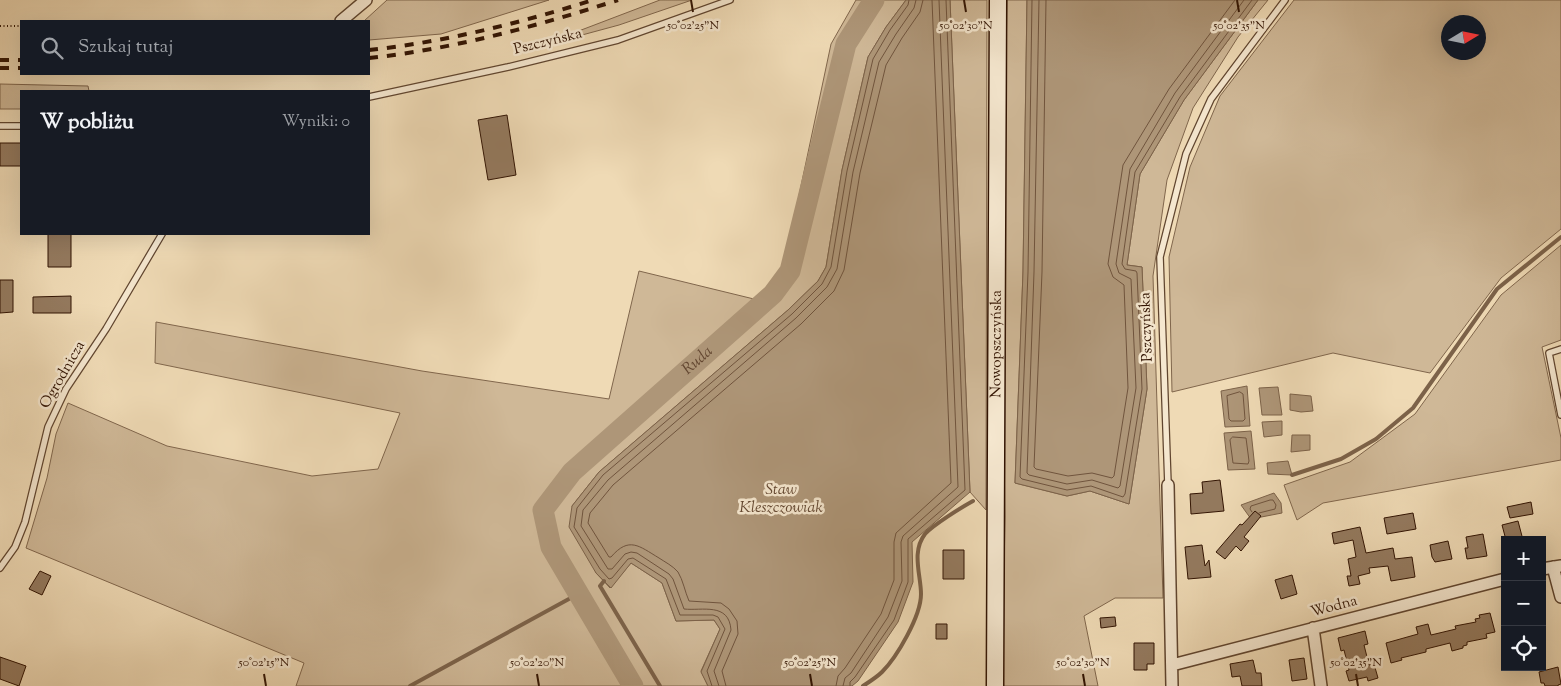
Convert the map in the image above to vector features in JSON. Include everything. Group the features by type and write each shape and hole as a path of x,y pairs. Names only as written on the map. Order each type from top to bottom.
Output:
{"main road":[{"name":"Nowopszczyńska","path":"995,686 998,0"}],"street":[{"path":"342,20 366,0"},
{"name":"Pszczyńska","path":"1168,485 1172,686"},
{"path":"1552,567 1561,597"},
{"name":"Wodna","path":"1172,665 1501,580"},
{"path":"1313,628 1321,686"}],"lane":[{"name":"Pszczyńska","path":"370,97 508,67 618,40 730,0"},
{"name":"Pszczyńska","path":"1168,485 1160,257 1186,154 1211,99 1285,0"},
{"path":"0,126 20,126"},
{"name":"Ogrodnicza","path":"0,568 15,547 25,522 48,427 66,389 106,329 161,235"},
{"path":"1561,349 1550,353 1561,415"}],"path":[{"path":"0,26 20,26"}],"shaded area":[{"path":"387,0 549,0 441,34 370,40 370,20 365,20"},
{"path":"660,0 692,0 619,25 534,48"},
{"path":"856,0 906,0 886,27 868,57 842,170 826,267 818,281 788,310 599,472 572,506 596,573 610,588 631,563 662,583 676,621 714,620 720,629 701,671 708,686 296,686 304,663 26,548 47,478 56,434 68,403 167,446 312,476 378,469 400,413 155,363 156,322 422,371 609,399 639,271 758,300 783,271 831,44"},
{"path":"950,0 987,0 986,510 970,492"},
{"path":"1007,0 1027,0 1023,272 1015,483 1067,496 1090,491 1129,504 1147,389 1142,267 1127,265 1140,174 1184,100 1258,0 1268,0 1238,37 1193,108 1167,180 1153,276 1163,598 1115,598 1084,616 1098,686 1002,686 1005,517 1002,311"},
{"path":"1294,0 1561,0 1561,229 1501,278 1430,373 1333,353 1172,392 1169,257 1190,167 1220,96"},
{"path":"0,84 88,86 89,90 20,90 20,109 0,109"},
{"path":"1561,245 1561,340 1542,347 1561,438 1561,460 1323,503 1297,520 1284,485 1350,462 1415,414 1501,295"}],"water":[{"name":"Staw Kleszczowiak","path":"906,0 950,0 970,492 912,542 913,582 898,622 858,681 852,686 708,686 701,672 720,629 714,620 676,621 662,583 631,563 611,588 596,573 569,527 572,506 599,472 788,310 818,281 826,267 842,170 868,57 886,27"},
{"path":"1027,0 1258,0 1184,100 1140,174 1127,265 1142,267 1147,389 1129,504 1090,491 1067,496 1015,483 1023,272"},
{"path":"1247,386 1250,426 1225,427 1221,391"},
{"path":"1278,387 1282,415 1262,415 1259,388"},
{"path":"1290,394 1311,396 1313,411 1301,412 1290,410"},
{"path":"1282,421 1282,435 1264,437 1262,422"},
{"path":"1251,431 1255,469 1228,470 1224,433"},
{"path":"1292,435 1310,435 1310,450 1291,452"},
{"path":"1288,461 1292,475 1268,474 1267,463"},
{"path":"1274,493 1281,503 1282,513 1251,519 1241,505"}],"building":[{"path":"507,115 516,175 488,180 478,120"},
{"path":"0,143 20,143 20,166 0,166"},
{"path":"48,235 71,235 71,267 48,267"},
{"path":"0,280 13,280 13,312 0,313"},
{"path":"71,296 71,313 33,313 33,297"},
{"path":"1220,480 1224,511 1191,514 1190,494 1203,493 1202,482"},
{"path":"1531,502 1533,514 1510,518 1507,507"},
{"path":"1255,511 1261,516 1244,537 1249,541 1241,551 1236,546 1225,559 1216,552 1240,524 1242,525"},
{"path":"1413,513 1416,529 1387,534 1384,518"},
{"path":"1518,521 1522,536 1505,536 1502,525"},
{"path":"1360,527 1366,553 1393,548 1395,559 1412,557 1415,577 1391,581 1388,566 1369,568 1370,573 1358,576 1360,584 1349,586 1347,576 1351,576 1348,559 1356,557 1353,540 1334,544 1332,533"},
{"path":"1483,534 1487,556 1467,559 1466,537"},
{"path":"1448,541 1452,559 1435,562 1430,545"},
{"path":"1202,545 1205,566 1209,560 1211,577 1188,579 1185,547"},
{"path":"943,550 964,550 964,579 943,579"},
{"path":"40,571 51,576 42,595 29,589"},
{"path":"1292,575 1297,594 1281,599 1275,580"},
{"path":"1490,613 1495,632 1486,634 1487,638 1467,642 1467,645 1463,646 1463,648 1452,651 1450,643 1426,649 1426,652 1401,658 1402,660 1391,663 1386,643 1418,634 1416,627 1428,624 1431,635 1456,629 1455,626 1476,622 1475,619 1480,618 1479,615"},
{"path":"1115,617 1116,626 1101,628 1100,618"},
{"path":"936,624 947,624 947,639 936,639"},
{"path":"1365,631 1368,644 1364,645 1369,665 1374,664 1378,678 1368,681 1367,677 1349,681 1346,671 1349,670 1344,650 1341,651 1338,638"},
{"path":"1134,643 1154,643 1154,664 1147,664 1147,670 1134,670"},
{"path":"0,657 26,666 19,686 0,679"},
{"path":"1304,658 1307,679 1292,681 1289,660"},
{"path":"1253,660 1256,673 1261,673 1262,686 1242,686 1240,676 1232,677 1230,664"},
{"path":"1558,667 1561,684 1558,686 1545,686 1544,683 1541,683 1539,672"}],"waterway":[{"name":"Ruda","path":"633,686 551,547 543,510 572,472 773,294 790,271 846,44 874,0"},
{"path":"1292,475 1341,459 1376,439 1413,408 1497,289 1561,237"},
{"path":"863,686 878,676 888,665 901,647 913,624 921,594 918,548 925,534 973,501"},
{"path":"604,581 600,586 660,686"},
{"path":"410,686 578,594"}],"railway":[{"path":"370,50 426,42 482,31 593,0"},
{"path":"370,58 464,43 557,19 618,0"},
{"path":"0,60 20,60"},
{"path":"0,68 20,68"}]}
